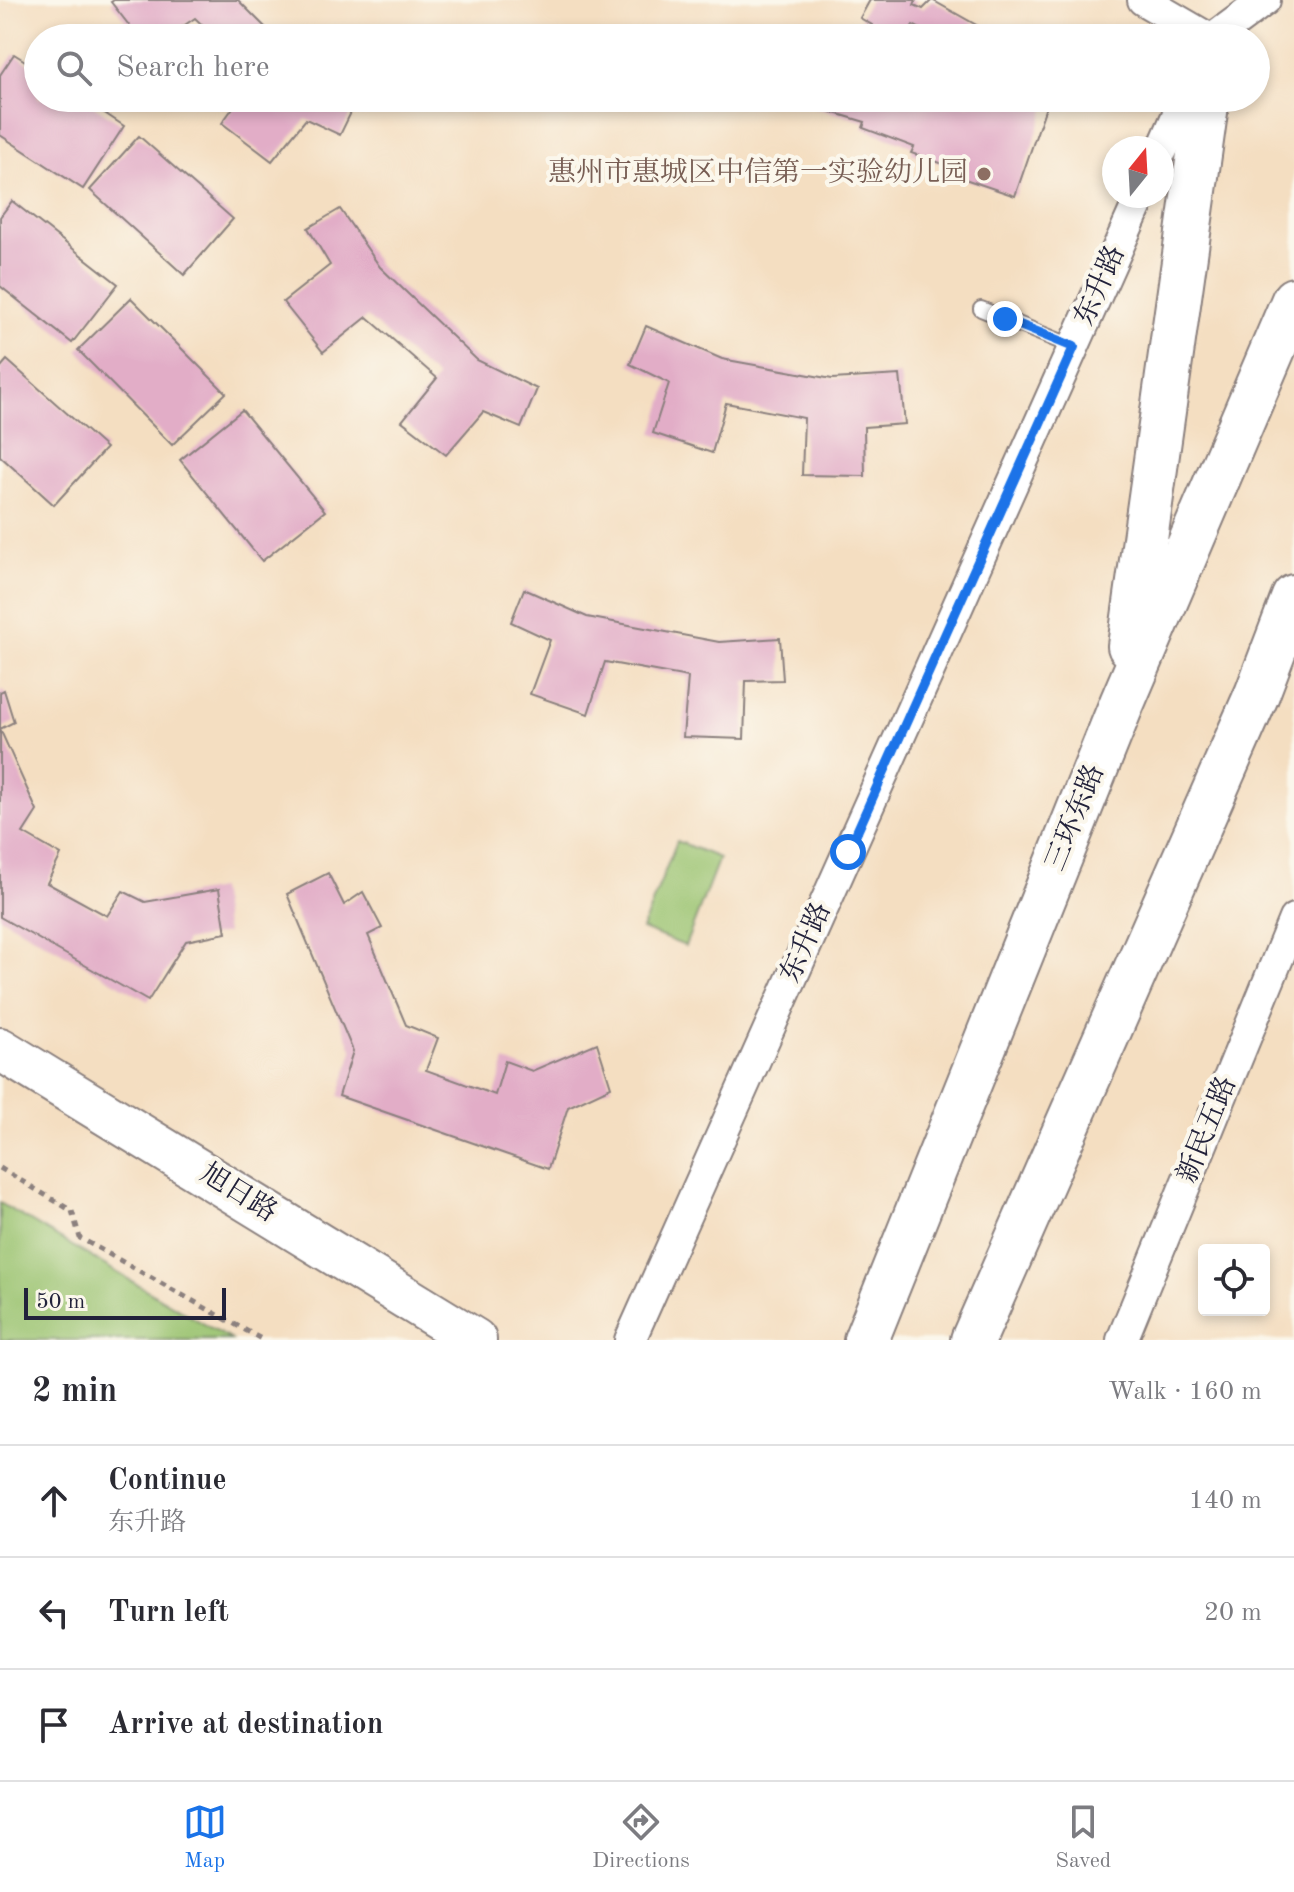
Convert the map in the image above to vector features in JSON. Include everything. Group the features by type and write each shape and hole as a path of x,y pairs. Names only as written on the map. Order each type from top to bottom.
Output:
{"highway":[{"path":"1122,703 1205,112"},
{"name":"三环东路","path":"866,1340 1122,703 1294,300"},
{"path":"973,1340 1257,694 1294,597"}],"main road":[{"name":"旭日路","path":"0,1049 475,1340"}],"street":[{"path":"1143,0 1186,24"},
{"path":"1220,24 1235,0"},
{"path":"1231,24 1265,0"},
{"path":"1168,136 1179,112"},
{"name":"东升路","path":"630,1340 1136,208"},
{"path":"1257,694 1294,648"},
{"name":"新民五路","path":"1122,1340 1294,919"}],"lane":[{"path":"981,309 1074,347"}],"path":[{"path":"0,1168 72,1211 80,1238 263,1340"}],"green space":[{"path":"677,841 719,858 685,946 642,929"},
{"path":"0,1203 231,1340 0,1340"}],"building":[{"path":"238,0 262,24 201,24 195,18 186,24 128,24 111,2"},
{"path":"870,0 916,0 914,5 923,9 932,0 975,24 870,24 860,18"},
{"path":"14,54 24,60 24,112 103,112 124,126 83,189 0,135 0,75"},
{"path":"230,112 351,112 340,135 306,119 272,161 222,123"},
{"path":"832,112 1044,112 1015,196 959,177 961,170 911,153 914,147 863,128 865,122"},
{"path":"139,136 233,219 184,275 90,190"},
{"path":"12,201 118,284 72,343 0,286 0,217"},
{"path":"340,209 380,267 477,360 537,389 521,428 483,412 446,455 402,421 437,378 367,317 323,352 283,302 330,265 308,228"},
{"path":"131,298 226,393 172,445 78,350"},
{"path":"646,326 722,359 832,379 900,375 905,424 864,427 865,476 802,475 804,418 726,403 712,453 653,433 669,383 630,364"},
{"path":"7,360 106,448 54,505 0,456 0,368"},
{"path":"242,410 325,511 262,561 180,460"},
{"path":"524,589 587,617 719,642 780,638 783,680 746,681 744,739 683,737 688,677 605,662 588,714 530,694 550,640 511,622"},
{"path":"4,690 14,722 0,729 0,692"},
{"path":"0,729 37,811 23,833 61,855 47,883 107,916 123,891 145,902 219,889 226,933 186,941 148,1001 0,917"},
{"path":"328,873 344,905 363,892 382,928 368,935 406,1025 438,1038 426,1070 495,1095 505,1061 532,1071 597,1043 611,1087 568,1107 548,1169 339,1096 353,1051 287,894"}],"place":[{"name":"惠州市惠城区中信第一实验幼儿园","path":"984,174"}],"route":[{"path":"848,852 1074,347 1005,319"}]}
